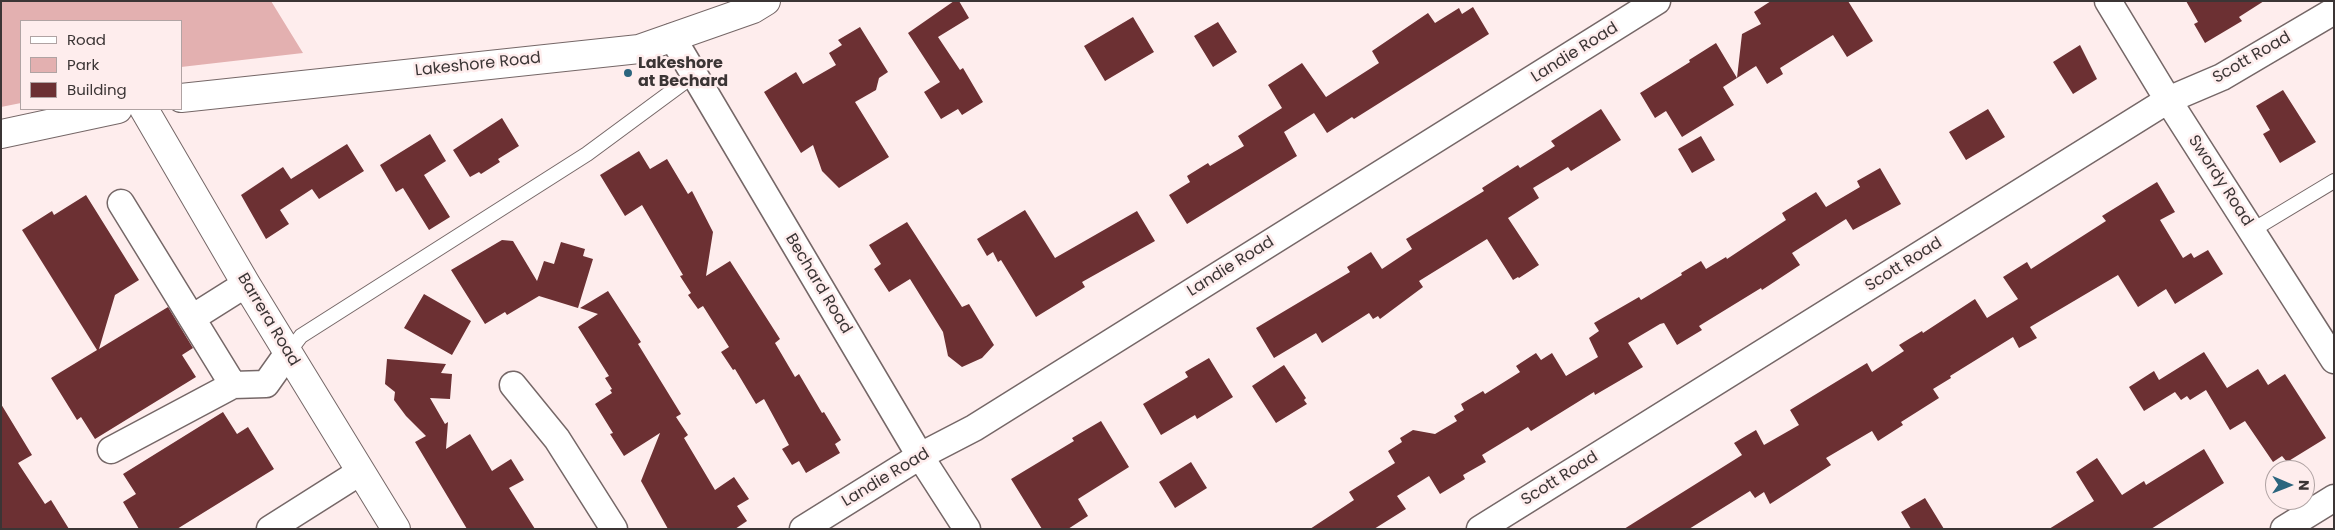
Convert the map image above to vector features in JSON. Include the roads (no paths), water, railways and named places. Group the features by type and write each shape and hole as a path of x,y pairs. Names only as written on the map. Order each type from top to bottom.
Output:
{"main road":[{"name":"Lakeshore Road","path":"182,98 639,49 753,9 766,1"},
{"path":"1,134 113,110"},
{"name":"Barrera Road","path":"145,110 288,354 396,529"}],"street":[{"name":"Landie Road","path":"803,529 920,456 974,428 1657,1"},
{"name":"Swordy Road","path":"2108,1 2251,231 2332,352"},
{"name":"Scott Road","path":"1480,529 2168,100 2222,78 2334,11"},
{"name":"Bechard Road","path":"672,37 920,456 967,529"},
{"path":"121,202 233,385"},
{"path":"192,318 246,284"},
{"path":"111,450 233,385 266,384 288,354"},
{"path":"513,385 557,439 614,529"},
{"path":"270,529 360,472"},
{"path":"2284,529 2334,498"}],"lane":[{"path":"288,354 301,336 588,154 694,75"},
{"path":"2251,231 2334,181"}],"place":[{"name":"Lakeshore at Bechard","path":"628,73"}]}
